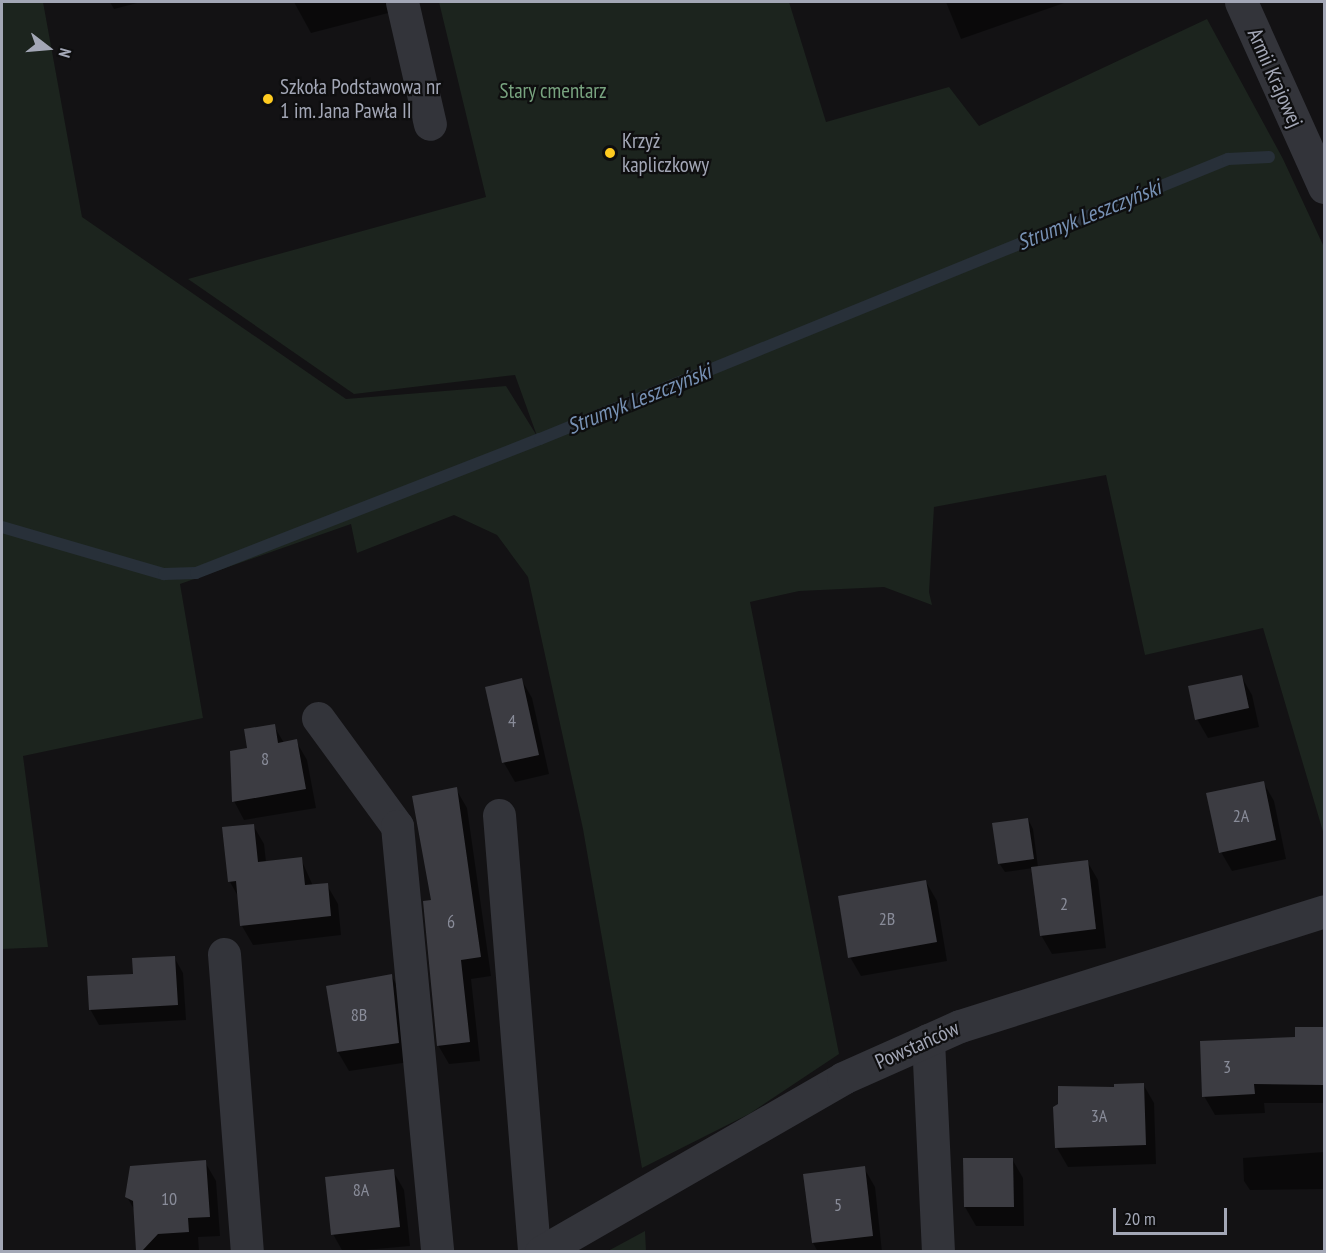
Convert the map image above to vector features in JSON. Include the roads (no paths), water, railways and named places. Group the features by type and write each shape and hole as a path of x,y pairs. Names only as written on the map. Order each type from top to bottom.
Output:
{"street":[{"path":"402,2 430,124"},
{"name":"Armii Krajowej","path":"1241,2 1324,187"},
{"path":"318,718 397,826 437,1251"},
{"path":"499,815 534,1251"},
{"name":"Powstańców","path":"541,1251 843,1078 928,1040 1011,1009 1324,911"},
{"path":"224,954 247,1251"},
{"path":"928,1040 938,1251"}],"waterway":[{"name":"Strumyk Leszczyński","path":"2,527 164,574 196,573 540,439 1228,159 1269,157"}],"place":[{"name":"Szkoła Podstawowa nr 1 im. Jana Pawła II","path":"268,99"},
{"name":"Krzyż kapliczkowy","path":"610,153"}],"park label":[{"name":"Stary cmentarz","path":"553,91"}]}
